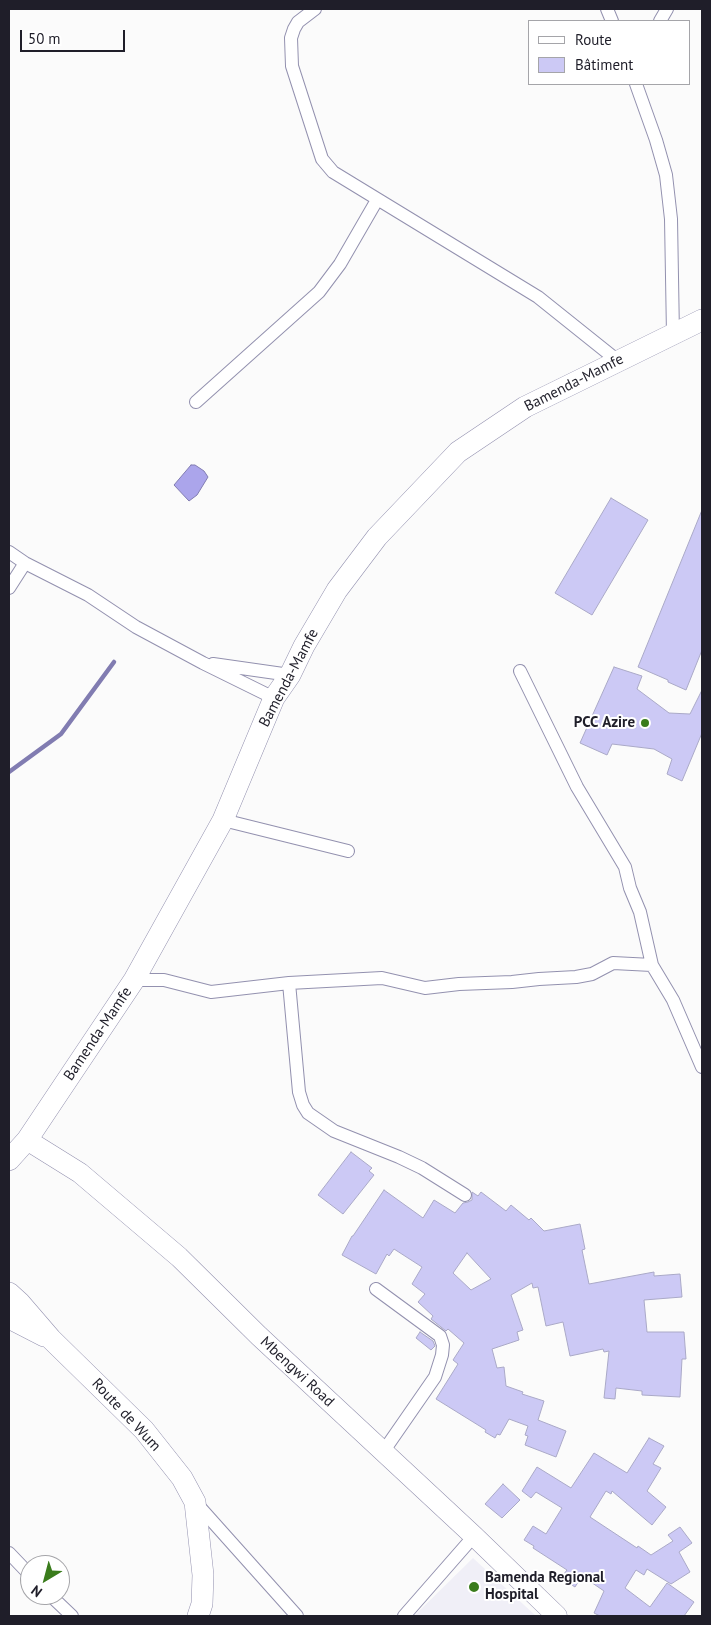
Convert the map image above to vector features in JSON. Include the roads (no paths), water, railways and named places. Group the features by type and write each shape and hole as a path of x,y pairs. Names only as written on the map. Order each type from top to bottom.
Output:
{"highway":[{"name":"Bamenda-Mamfe","path":"9,1160 27,1140 134,980 223,820 274,698 290,675 304,646 337,590 377,537 458,452 525,407 618,361 673,331 702,320"},
{"path":"9,1293 52,1339"},
{"path":"9,1318 52,1339"},
{"name":"Route de Wum","path":"52,1339 144,1430 182,1478 195,1502 203,1576 202,1604 198,1616"}],"main road":[{"name":"Mbengwi Road","path":"27,1140 80,1173 180,1257 259,1336 557,1616"}],"street":[{"path":"315,9 298,22 291,38 292,66 322,159 333,172 538,297 618,361"},
{"path":"661,20 667,9"},
{"path":"636,85 666,175 671,219 673,331"},
{"path":"196,402 319,292 340,264 377,200"},
{"path":"9,552 25,563 88,595 136,627 274,698"},
{"path":"9,588 25,563"},
{"path":"203,663 290,675"},
{"path":"520,671 577,787 625,867 630,888 640,912 652,965 673,1000 702,1067"},
{"path":"223,820 348,851"},
{"path":"134,980 164,980 211,992 289,983 382,978 425,988 459,984 576,977 592,974 613,964 652,965"},
{"path":"289,983 300,1092 303,1105 308,1113 334,1131 422,1168 464,1195"},
{"path":"376,1289 440,1336 443,1345 435,1377 383,1452"},
{"path":"195,1502 297,1616"},
{"path":"404,1616 474,1536"},
{"path":"9,1554 20,1565"},
{"path":"60,1605 72,1616"}],"waterway":[{"path":"9,772 61,734 114,662"}],"place":[{"name":"PCC Azire","path":"645,723"},
{"name":"Bamenda Regional Hospital","path":"474,1587"}]}
